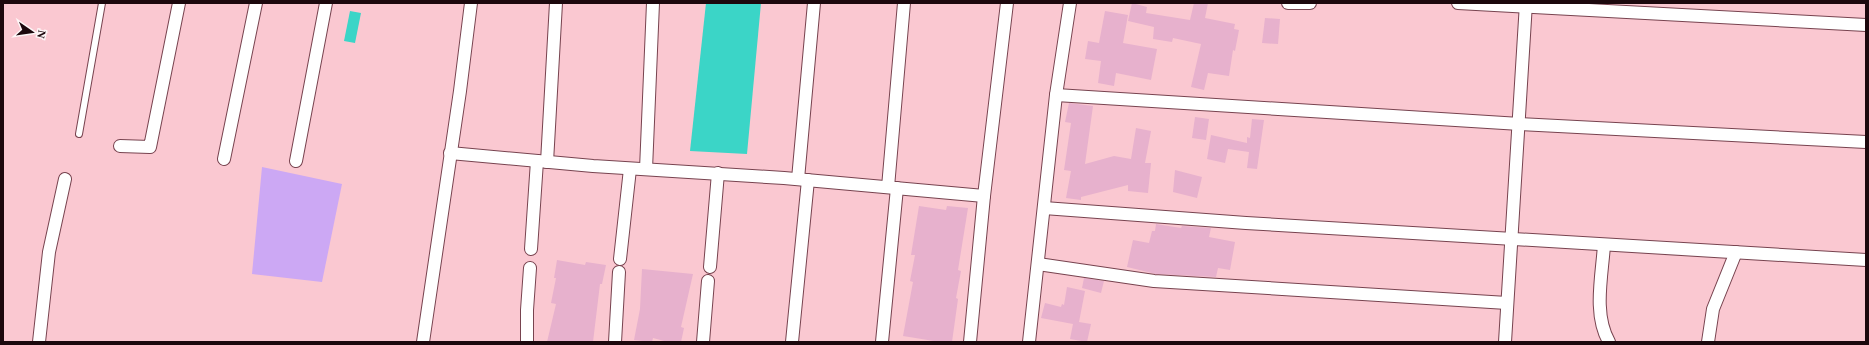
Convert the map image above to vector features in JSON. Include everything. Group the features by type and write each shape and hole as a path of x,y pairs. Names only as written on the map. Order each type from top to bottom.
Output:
{"street":[{"path":"120,146 150,147 179,3"},
{"path":"224,159 256,3"},
{"path":"296,161 326,3"},
{"path":"423,342 471,3"},
{"path":"531,249 542,162 556,3"},
{"path":"646,169 653,3"},
{"path":"792,342 814,3"},
{"path":"882,342 904,3"},
{"path":"970,342 984,196 1007,3"},
{"path":"1029,342 1056,95 1070,3"},
{"path":"1288,3 1310,3"},
{"path":"1458,3 1526,5 1866,25"},
{"path":"1505,342 1513,238 1526,5"},
{"path":"1056,95 1520,124 1866,142"},
{"path":"450,153 542,162 718,173 984,196"},
{"path":"620,259 630,168"},
{"path":"710,268 718,173"},
{"path":"39,342 49,252 65,179"},
{"path":"1044,208 1246,223 1513,238 1604,246 1866,260"},
{"path":"1604,246 1600,303 1601,321 1609,342"},
{"path":"1708,342 1713,309 1736,252"},
{"path":"1038,264 1154,281 1508,303"},
{"path":"527,342 527,310 530,268"},
{"path":"615,342 620,272"},
{"path":"703,342 708,281"}],"lane":[{"path":"78,134 102,3"}],"shaded area":[{"path":"262,167 342,184 322,282 252,274"}],"water":[{"path":"706,3 761,3 747,154 690,151"},
{"path":"350,11 361,13 355,43 344,41"}],"building":[{"path":"1132,3 1147,7 1146,13 1190,20 1194,3 1208,3 1205,18 1235,24 1234,29 1239,30 1235,51 1233,50 1229,76 1208,73 1204,90 1191,87 1201,44 1173,38 1172,42 1153,39 1154,27 1128,21"},
{"path":"1105,11 1128,15 1123,43 1157,49 1151,80 1116,73 1114,86 1098,83 1101,61 1085,59 1088,41 1099,43"},
{"path":"1265,18 1280,19 1278,44 1262,43"},
{"path":"1069,103 1093,106 1085,164 1114,156 1131,159 1136,128 1151,131 1145,163 1151,163 1148,193 1128,191 1128,185 1081,197 1081,200 1066,198 1071,171 1064,170 1071,123 1065,122"},
{"path":"1195,117 1209,119 1206,140 1192,138"},
{"path":"1252,119 1264,120 1257,169 1247,168 1249,152 1228,149 1225,163 1207,159 1211,135 1247,143 1247,137 1250,138"},
{"path":"1175,170 1202,177 1197,198 1173,192"},
{"path":"919,206 946,210 947,206 968,208 958,270 961,271 956,298 958,299 952,342 940,342 903,336 913,282 910,281 915,255 911,255"},
{"path":"1156,224 1181,228 1182,226 1211,228 1209,237 1235,242 1230,270 1218,268 1216,277 1156,274 1127,267 1133,240 1149,243 1152,231 1155,231"},
{"path":"557,260 585,265 586,262 606,265 602,284 600,284 593,342 547,342 556,304 551,303 556,278 554,278"},
{"path":"642,269 693,274 681,327 684,328 681,342 668,342 653,338 652,342 634,340 640,309"},
{"path":"1084,278 1104,281 1101,293 1082,288"},
{"path":"1067,287 1085,291 1079,322 1091,324 1087,342 1070,339 1073,324 1041,318 1045,303 1061,307 1062,304 1064,305"}]}
